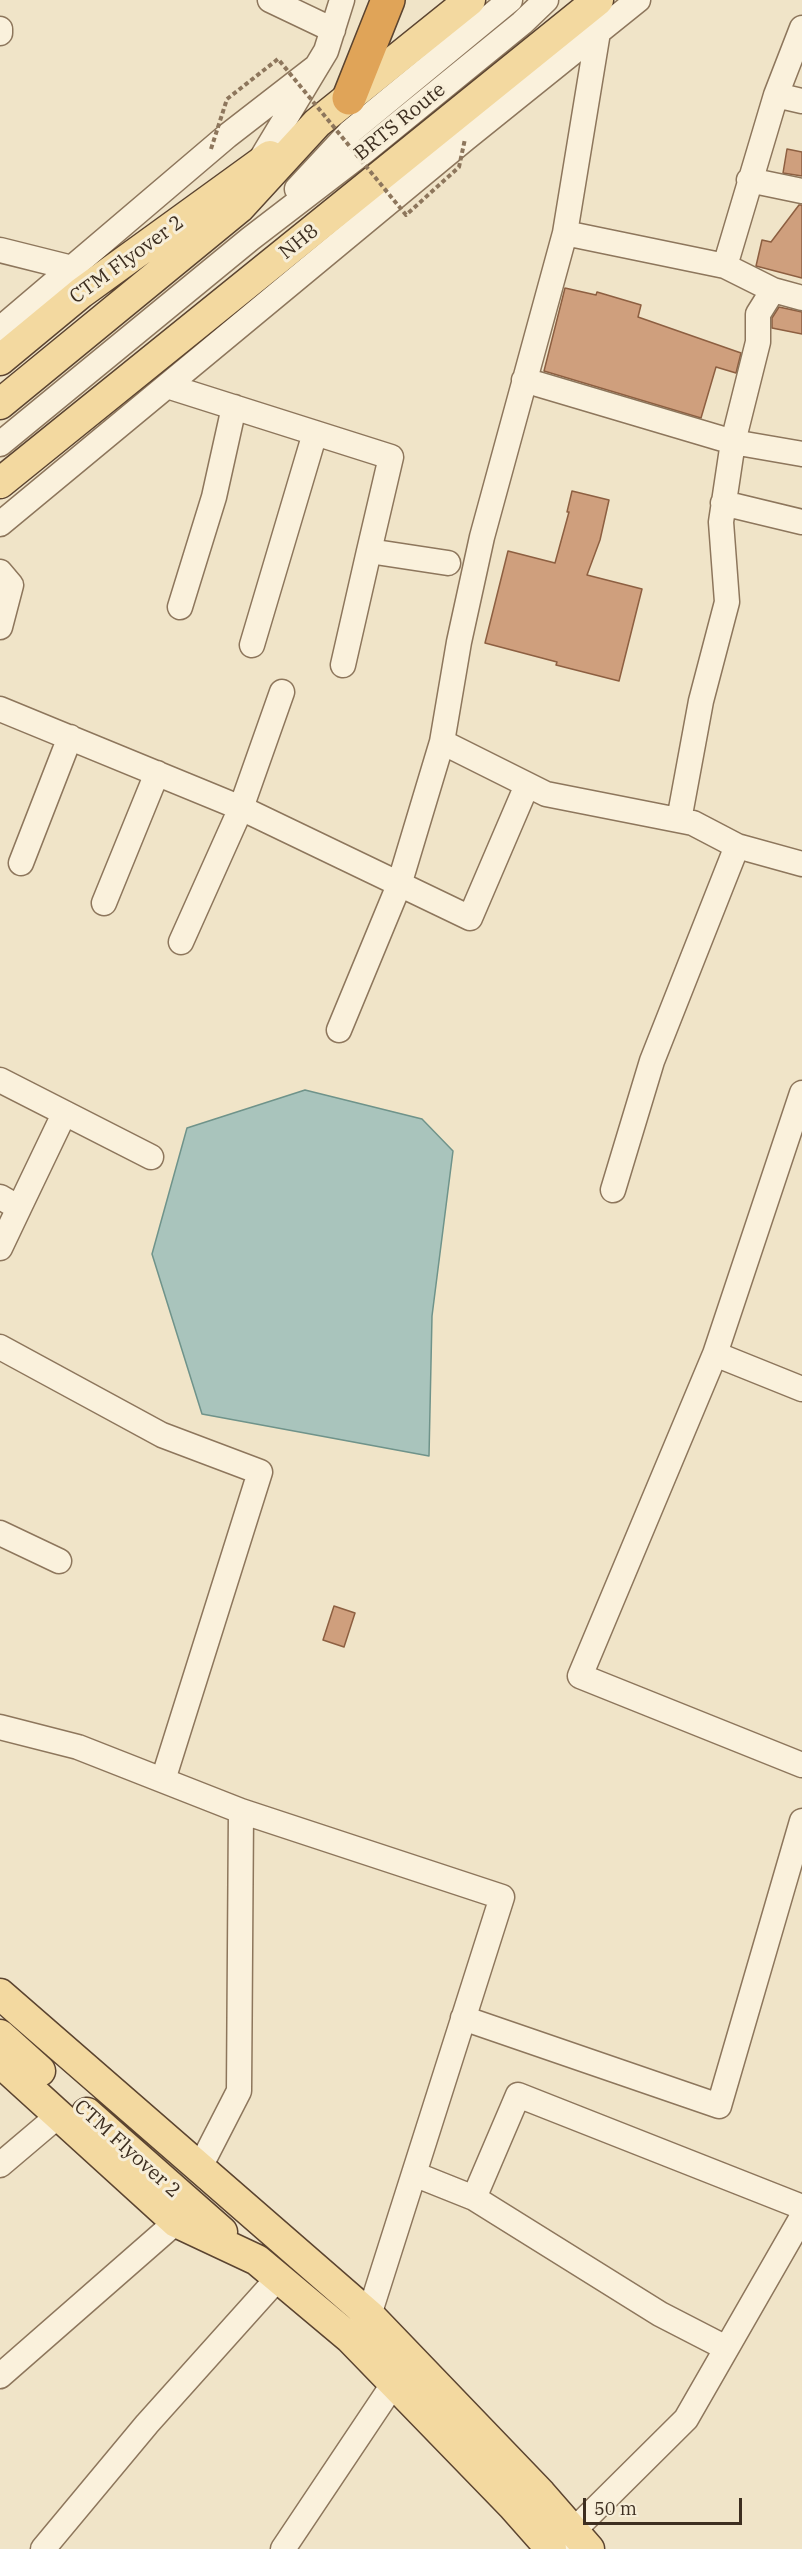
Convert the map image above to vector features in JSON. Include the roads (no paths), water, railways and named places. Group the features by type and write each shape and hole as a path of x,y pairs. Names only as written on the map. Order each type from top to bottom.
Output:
{"highway":[{"path":"349,98 388,0"}],"main road":[{"path":"0,404 239,208 317,123 470,0"},
{"name":"NH8","path":"0,483 598,0"},
{"name":"CTM Flyover 2","path":"0,360 81,293 317,123"},
{"path":"0,1994 369,2315 495,2446 567,2544"},
{"name":"CTM Flyover 2","path":"0,2035 186,2216"},
{"path":"0,2062 59,2115 186,2216 267,2269 350,2338 479,2471 567,2544"},
{"path":"479,2471 495,2446"}],"street":[{"path":"270,0 333,30"},
{"path":"258,164 326,51 342,0"},
{"name":"BRTS Route","path":"250,239 350,132 510,0"},
{"name":"BRTS Route","path":"0,444 250,239 366,150 522,23 546,0"},
{"path":"0,524 465,139 638,0"},
{"path":"725,266 776,95 802,28"},
{"path":"339,1030 399,885 442,742 459,642 482,537 565,233 598,32"},
{"path":"0,329 211,149 316,67"},
{"path":"776,95 802,101"},
{"path":"749,180 802,191"},
{"path":"565,233 725,266 773,290 802,298"},
{"path":"0,250 72,268"},
{"path":"679,820 701,701 727,602 721,522 733,442 758,342 758,314 773,290"},
{"path":"524,380 733,442 802,454"},
{"path":"167,386 392,458 343,664"},
{"path":"180,607 214,497 234,407"},
{"path":"252,645 315,433"},
{"path":"723,503 802,522"},
{"path":"369,551 448,563"},
{"path":"0,572 12,585 0,627"},
{"path":"181,942 241,808 282,692"},
{"path":"0,709 241,808 470,918 527,785"},
{"path":"21,863 70,737"},
{"path":"442,742 546,794 693,823 737,846 802,864"},
{"path":"104,903 157,773"},
{"path":"613,1190 652,1061 737,846"},
{"path":"0,1080 151,1157"},
{"path":"802,1093 797,1124 715,1354 580,1676 802,1765"},
{"path":"0,1248 10,1202 64,1113"},
{"path":"0,1347 162,1435 260,1472 163,1780"},
{"path":"715,1354 802,1389"},
{"path":"0,1533 59,1561"},
{"path":"0,1727 78,1747 241,1811 502,1897 369,2315 350,2338"},
{"path":"200,2167 238,2091 241,1811"},
{"path":"463,2018 719,2106 802,1821"},
{"path":"474,2198 518,2095 802,2207"},
{"path":"0,2165 59,2115"},
{"path":"414,2174 474,2198 660,2314 726,2348"},
{"path":"0,2376 186,2216"},
{"path":"567,2544 686,2419 802,2217"},
{"path":"42,2549 147,2424 267,2269"},
{"path":"283,2549 394,2382 414,2361"}],"water":[{"path":"305,1090 422,1119 453,1151 432,1316 429,1456 202,1414 152,1254 187,1128"}]}
